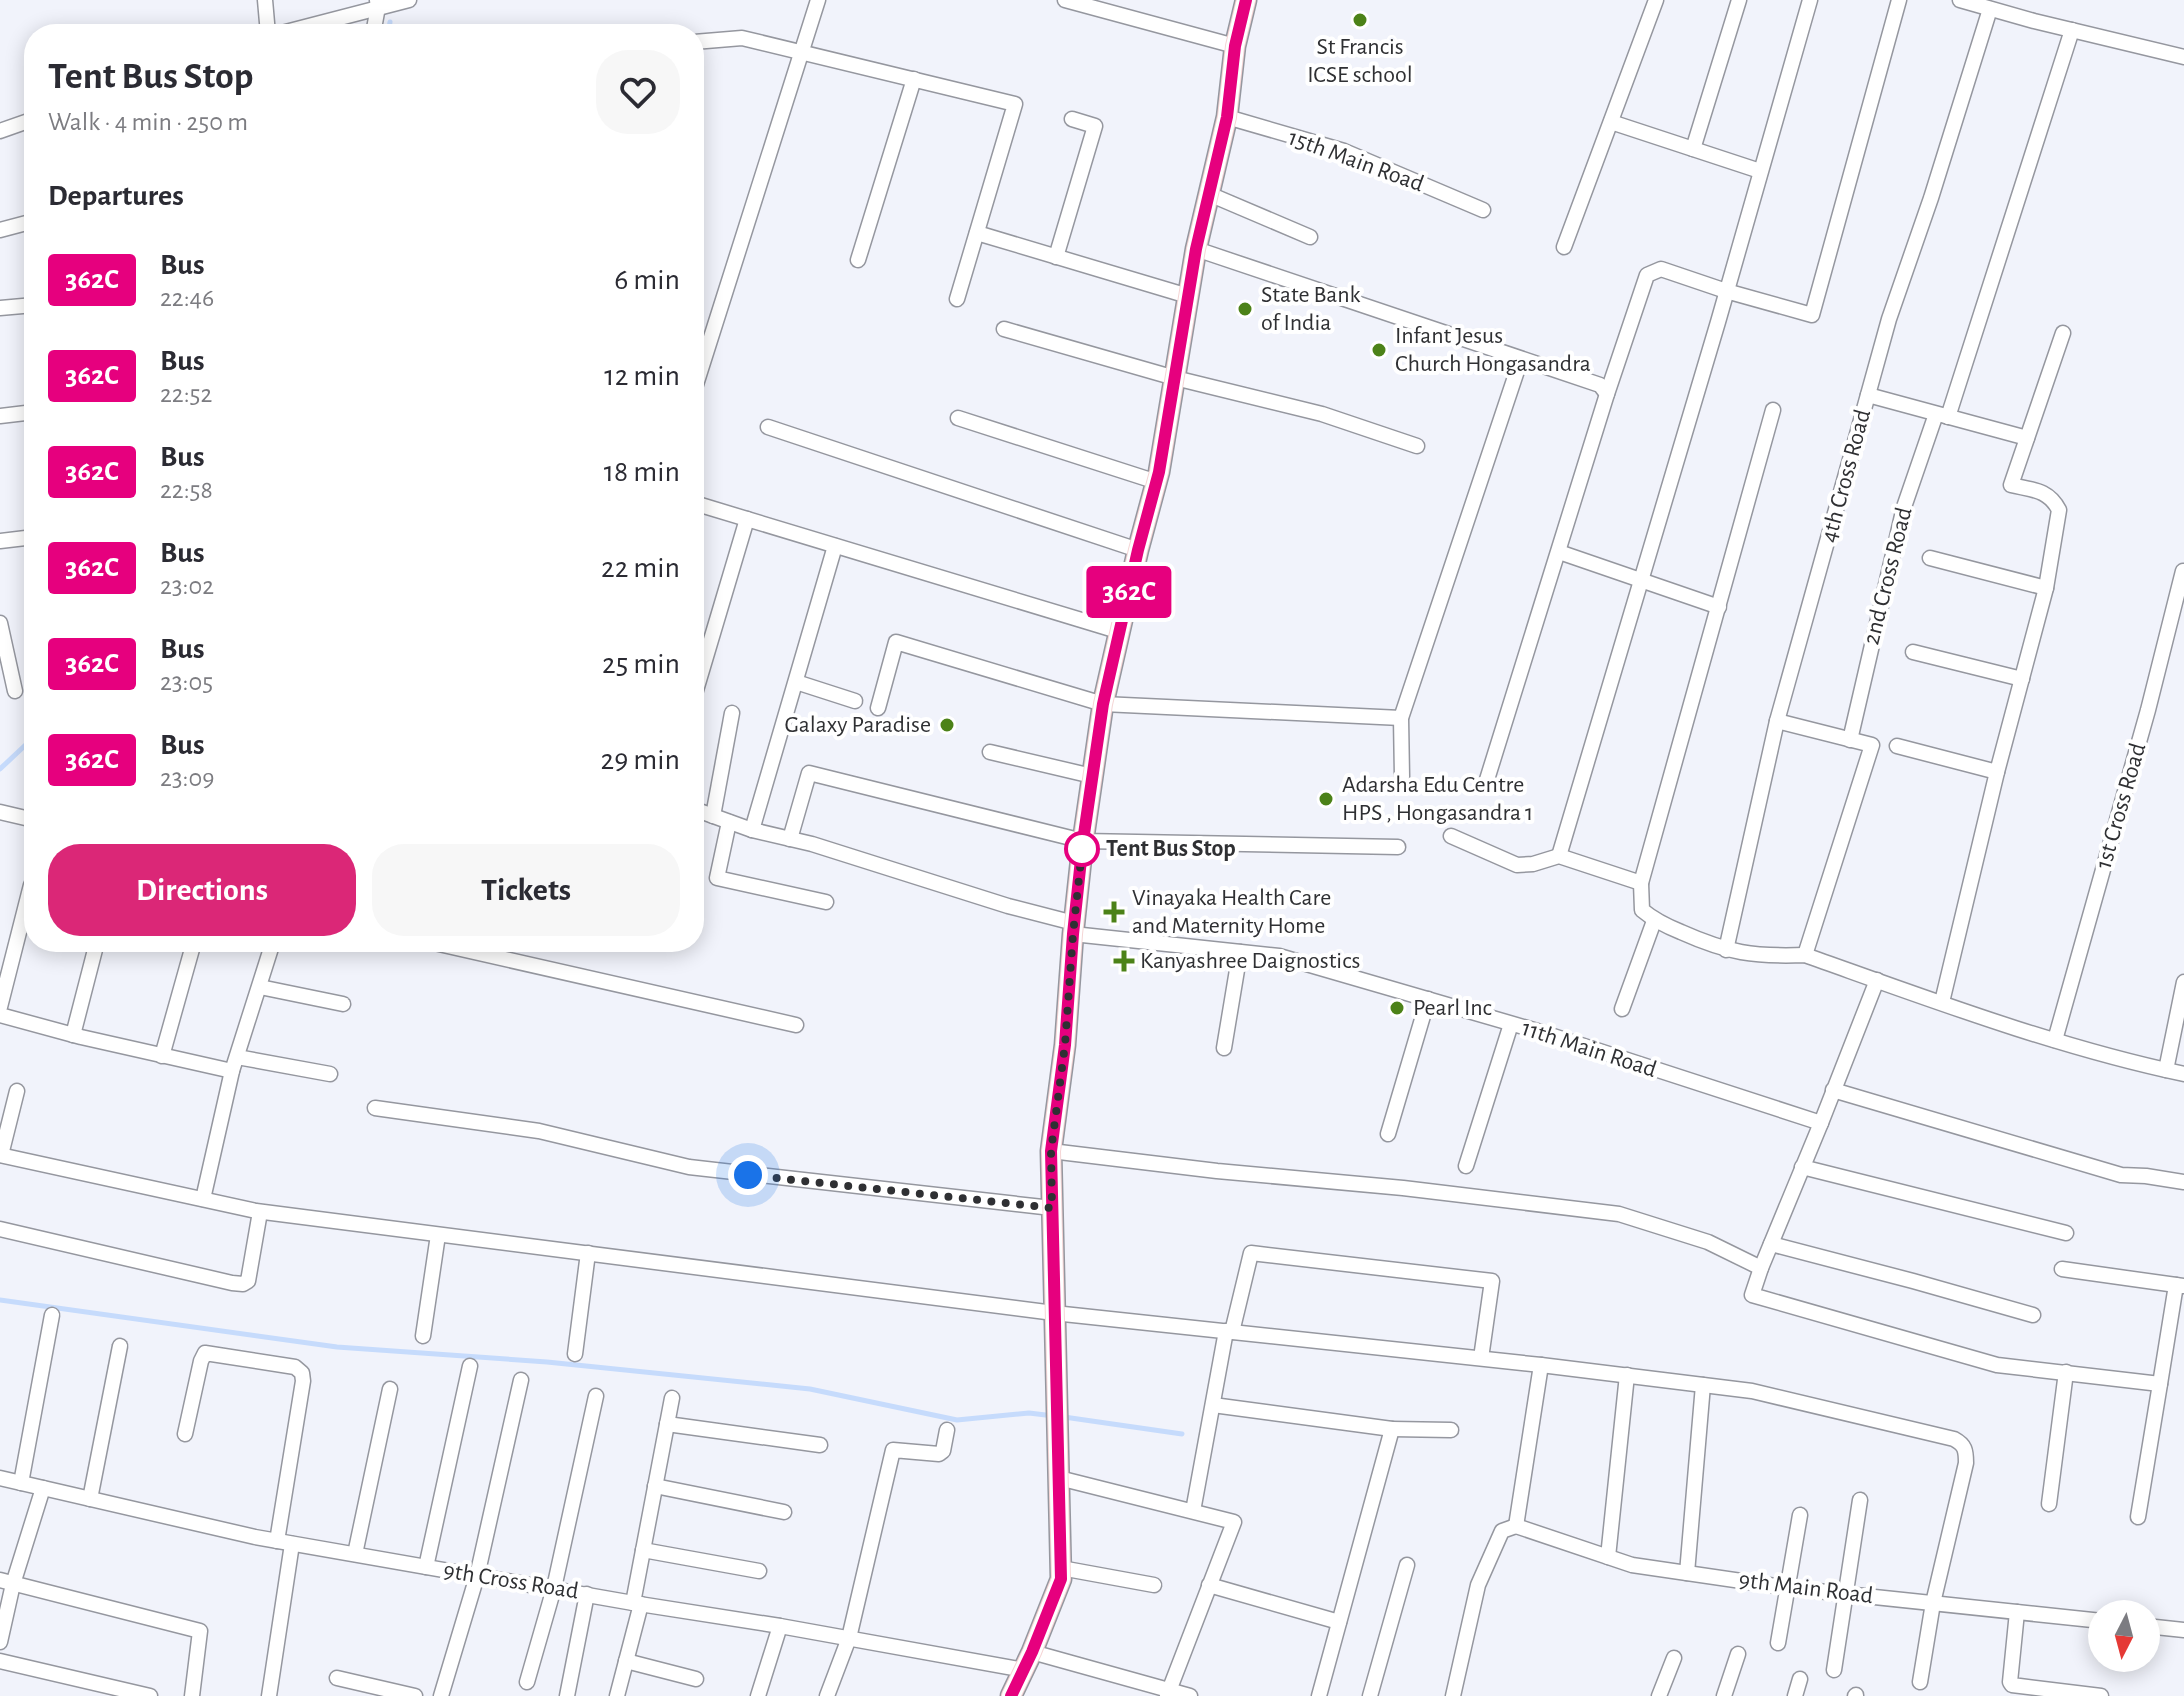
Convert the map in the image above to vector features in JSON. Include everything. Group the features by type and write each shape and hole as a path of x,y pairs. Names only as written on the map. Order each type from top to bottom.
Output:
{"main road":[{"path":"1011,1696 1061,1579 1051,1151 1092,776 1103,704 1157,482 1196,249 1227,117 1235,46 1246,0"}],"street":[{"path":"265,0 267,24"},
{"path":"311,24 378,4 409,0"},
{"path":"704,360 818,0"},
{"path":"1065,0 1235,46"},
{"path":"1564,247 1656,0"},
{"path":"1693,149 1739,0"},
{"path":"1559,856 1810,0"},
{"path":"1485,786 1647,275 1661,269 1812,315 1899,0"},
{"path":"1960,0 2184,57"},
{"path":"375,24 378,4"},
{"name":"4th Cross Road","path":"1726,950 1777,721 1889,319 1931,198 1990,9"},
{"name":"2nd Cross Road","path":"1850,740 1904,507 1942,416 2072,30"},
{"path":"704,41 742,38 1015,104 957,299"},
{"path":"858,260 914,79"},
{"name":"15th Main Road","path":"1227,117 1344,151 1483,210"},
{"path":"1056,257 1095,126 1072,119"},
{"path":"1611,122 1760,171"},
{"path":"0,131 24,123"},
{"path":"1209,194 1310,237"},
{"path":"0,230 24,224"},
{"path":"977,233 1188,296"},
{"path":"1196,249 1600,385 1607,394"},
{"path":"0,308 24,306"},
{"path":"1004,329 1175,378 1322,414 1417,446"},
{"path":"1942,1002 1997,772 2046,588 2059,510 2053,499 2043,493 2011,485 2063,333"},
{"path":"1402,777 1401,718 1521,359"},
{"path":"1868,395 2027,438"},
{"path":"1773,410 1641,883 1642,910 1654,921 1726,950 1767,956 1805,955 2055,1040 2184,1074"},
{"path":"0,416 24,413"},
{"path":"958,418 1157,482"},
{"path":"768,427 1138,550"},
{"path":"704,506 1121,632"},
{"path":"704,663 747,519"},
{"path":"0,541 24,538"},
{"path":"752,830 835,546"},
{"path":"1559,552 1719,607"},
{"path":"1930,558 2046,588"},
{"name":"1st Cross Road","path":"2055,1040 2148,710 2183,571"},
{"path":"0,623 15,691"},
{"path":"878,708 896,642 1103,704 1401,718"},
{"path":"1913,652 2022,679"},
{"path":"796,682 855,701"},
{"path":"713,816 732,713"},
{"path":"1777,721 1872,745 1805,955"},
{"path":"1897,746 1997,772"},
{"path":"990,752 1092,776"},
{"path":"790,839 809,773 1083,841 1398,847"},
{"path":"0,812 24,818"},
{"name":"11th Main Road","path":"704,813 1074,928 1279,956 1511,1024 1821,1123"},
{"path":"729,822 717,878 826,902"},
{"path":"1451,836 1517,865 1559,856 1641,883"},
{"path":"0,1007 24,913"},
{"path":"1622,1009 1654,921"},
{"path":"73,1035 94,952"},
{"path":"162,1056 191,952"},
{"path":"203,1199 232,1071 270,952"},
{"path":"474,952 796,1025"},
{"path":"1224,1048 1240,952"},
{"path":"1877,980 1752,1295 1997,1365 2160,1384"},
{"path":"2166,1070 2184,982"},
{"path":"260,987 343,1004"},
{"path":"1388,1134 1428,999"},
{"path":"0,1015 232,1071"},
{"path":"1466,1166 1511,1024"},
{"path":"237,1057 330,1074"},
{"path":"1833,1090 2121,1175 2184,1182"},
{"path":"17,1091 0,1155 260,1212 1054,1313 1481,1358 1752,1391 1954,1439 1962,1443 1966,1450 1966,1463 1933,1603 1920,1682"},
{"path":"375,1108 539,1131 689,1167 1052,1208"},
{"path":"1051,1151 1619,1214 1708,1242 1761,1268"},
{"path":"1802,1167 2066,1233"},
{"path":"0,1229 243,1284 248,1281 260,1212"},
{"path":"423,1336 438,1235"},
{"path":"1771,1244 2033,1315"},
{"path":"575,1354 588,1253"},
{"path":"1193,1511 1229,1332 1251,1253 1492,1281 1481,1358"},
{"path":"2062,1269 2180,1285 2138,1517"},
{"path":"21,1483 52,1315"},
{"path":"90,1499 120,1346"},
{"path":"185,1434 205,1353 295,1367 302,1373 269,1696"},
{"path":"1453,1696 1478,1585 1502,1531 1516,1526 1541,1365"},
{"path":"426,1567 470,1366"},
{"path":"2049,1504 2066,1372"},
{"path":"1608,1557 1627,1375"},
{"path":"441,1696 477,1576 521,1380"},
{"path":"1687,1573 1703,1385"},
{"path":"355,1554 390,1389"},
{"path":"527,1682 554,1588 596,1396"},
{"path":"617,1696 637,1603 643,1550 672,1398"},
{"path":"1213,1405 1392,1429 1451,1430"},
{"path":"667,1424 820,1445"},
{"path":"1319,1696 1392,1429"},
{"path":"827,1696 849,1638 893,1450 939,1454 943,1451 947,1430"},
{"name":"9th Cross Road","path":"0,1478 255,1537 849,1638 1028,1661 1190,1696"},
{"path":"1059,1478 1234,1522 1168,1693"},
{"path":"655,1486 784,1512"},
{"path":"0,1642 7,1582 43,1488"},
{"path":"1834,1670 1860,1500"},
{"path":"1778,1643 1800,1515"},
{"name":"9th Main Road","path":"1516,1526 1632,1565 1789,1588 2088,1620"},
{"path":"643,1550 759,1571"},
{"path":"1370,1696 1407,1565"},
{"path":"1061,1568 1154,1585"},
{"path":"7,1582 200,1631 192,1696"},
{"path":"1209,1585 1339,1622"},
{"path":"567,1696 587,1594"},
{"path":"2017,1612 2012,1685 2101,1696"},
{"path":"758,1696 780,1626"},
{"path":"2160,1627 2184,1630"},
{"path":"1724,1696 1738,1654"},
{"path":"1659,1696 1674,1658"},
{"path":"0,1661 150,1696"},
{"path":"626,1661 696,1679"},
{"path":"337,1678 415,1696"},
{"path":"1795,1696 1800,1679"}],"waterway":[{"path":"0,769 24,746"},
{"path":"0,1300 337,1347 547,1362 810,1389 957,1420 1029,1413 1054,1416"},
{"path":"1064,1417 1182,1434"}],"bus line":[{"name":"362C","path":"1011,1696 1061,1579 1051,1151 1065,1045 1083,841 1103,704 1159,472 1196,249 1227,117 1235,46 1246,0"}],"place":[{"name":"St Francis ICSE school","path":"1360,20"},
{"name":"State Bank of India","path":"1245,309"},
{"name":"Infant Jesus Church Hongasandra","path":"1379,350"},
{"name":"Galaxy Paradise","path":"947,725"},
{"name":"Adarsha Edu Centre HPS , Hongasandra 1","path":"1326,799"},
{"name":"Tent Bus Stop","path":"1082,849"},
{"name":"Vinayaka Health Care and Maternity Home","path":"1114,912"},
{"name":"Kanyashree Daignostics","path":"1124,961"},
{"name":"Pearl Inc","path":"1397,1008"}],"route":[{"path":"748,1175 1052,1208 1051,1151 1065,1045 1083,841 1082,849"}]}
